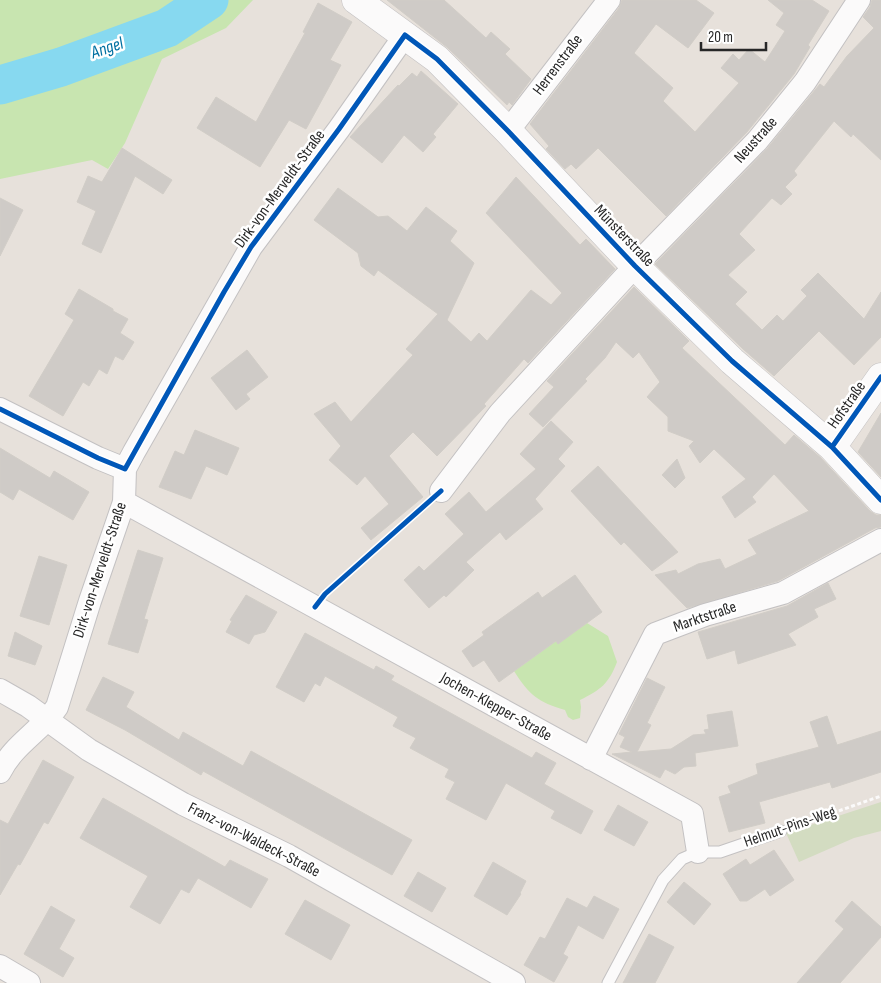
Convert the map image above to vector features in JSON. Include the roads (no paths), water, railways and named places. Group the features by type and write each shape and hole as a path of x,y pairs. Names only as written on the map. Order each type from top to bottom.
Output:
{"street":[{"name":"Münsterstraße","path":"356,0 437,59 508,131 635,266 732,361 832,447 881,500"},
{"name":"Herrenstraße","path":"508,131 609,0"},
{"name":"Neustraße","path":"635,266 757,141 805,82 859,0"},
{"name":"Dirk-von-Merveldt-Straße","path":"0,772 4,764 20,745 48,720 57,706 124,502 126,469 251,247 406,35"},
{"name":"Münsterstraße","path":"440,492 500,413 635,266"},
{"name":"Hofstraße","path":"832,447 881,377"},
{"path":"0,409 98,458 126,469"},
{"name":"Jochen-Klepper-Straße","path":"124,502 692,814 698,852"},
{"name":"Marktstraße","path":"591,759 655,634 705,615 783,593 881,540"},
{"name":"Franz-von-Waldeck-Straße","path":"0,690 28,706 89,750 182,804 289,856 514,983"},
{"path":"0,966 29,983"}],"lane":[{"name":"Helmut-Pins-Weg","path":"698,852 720,852 781,831"},
{"path":"608,983 663,880 682,859 698,852"}],"waterway":[{"name":"Angel","path":"0,85 61,67 167,28 209,0"}]}
